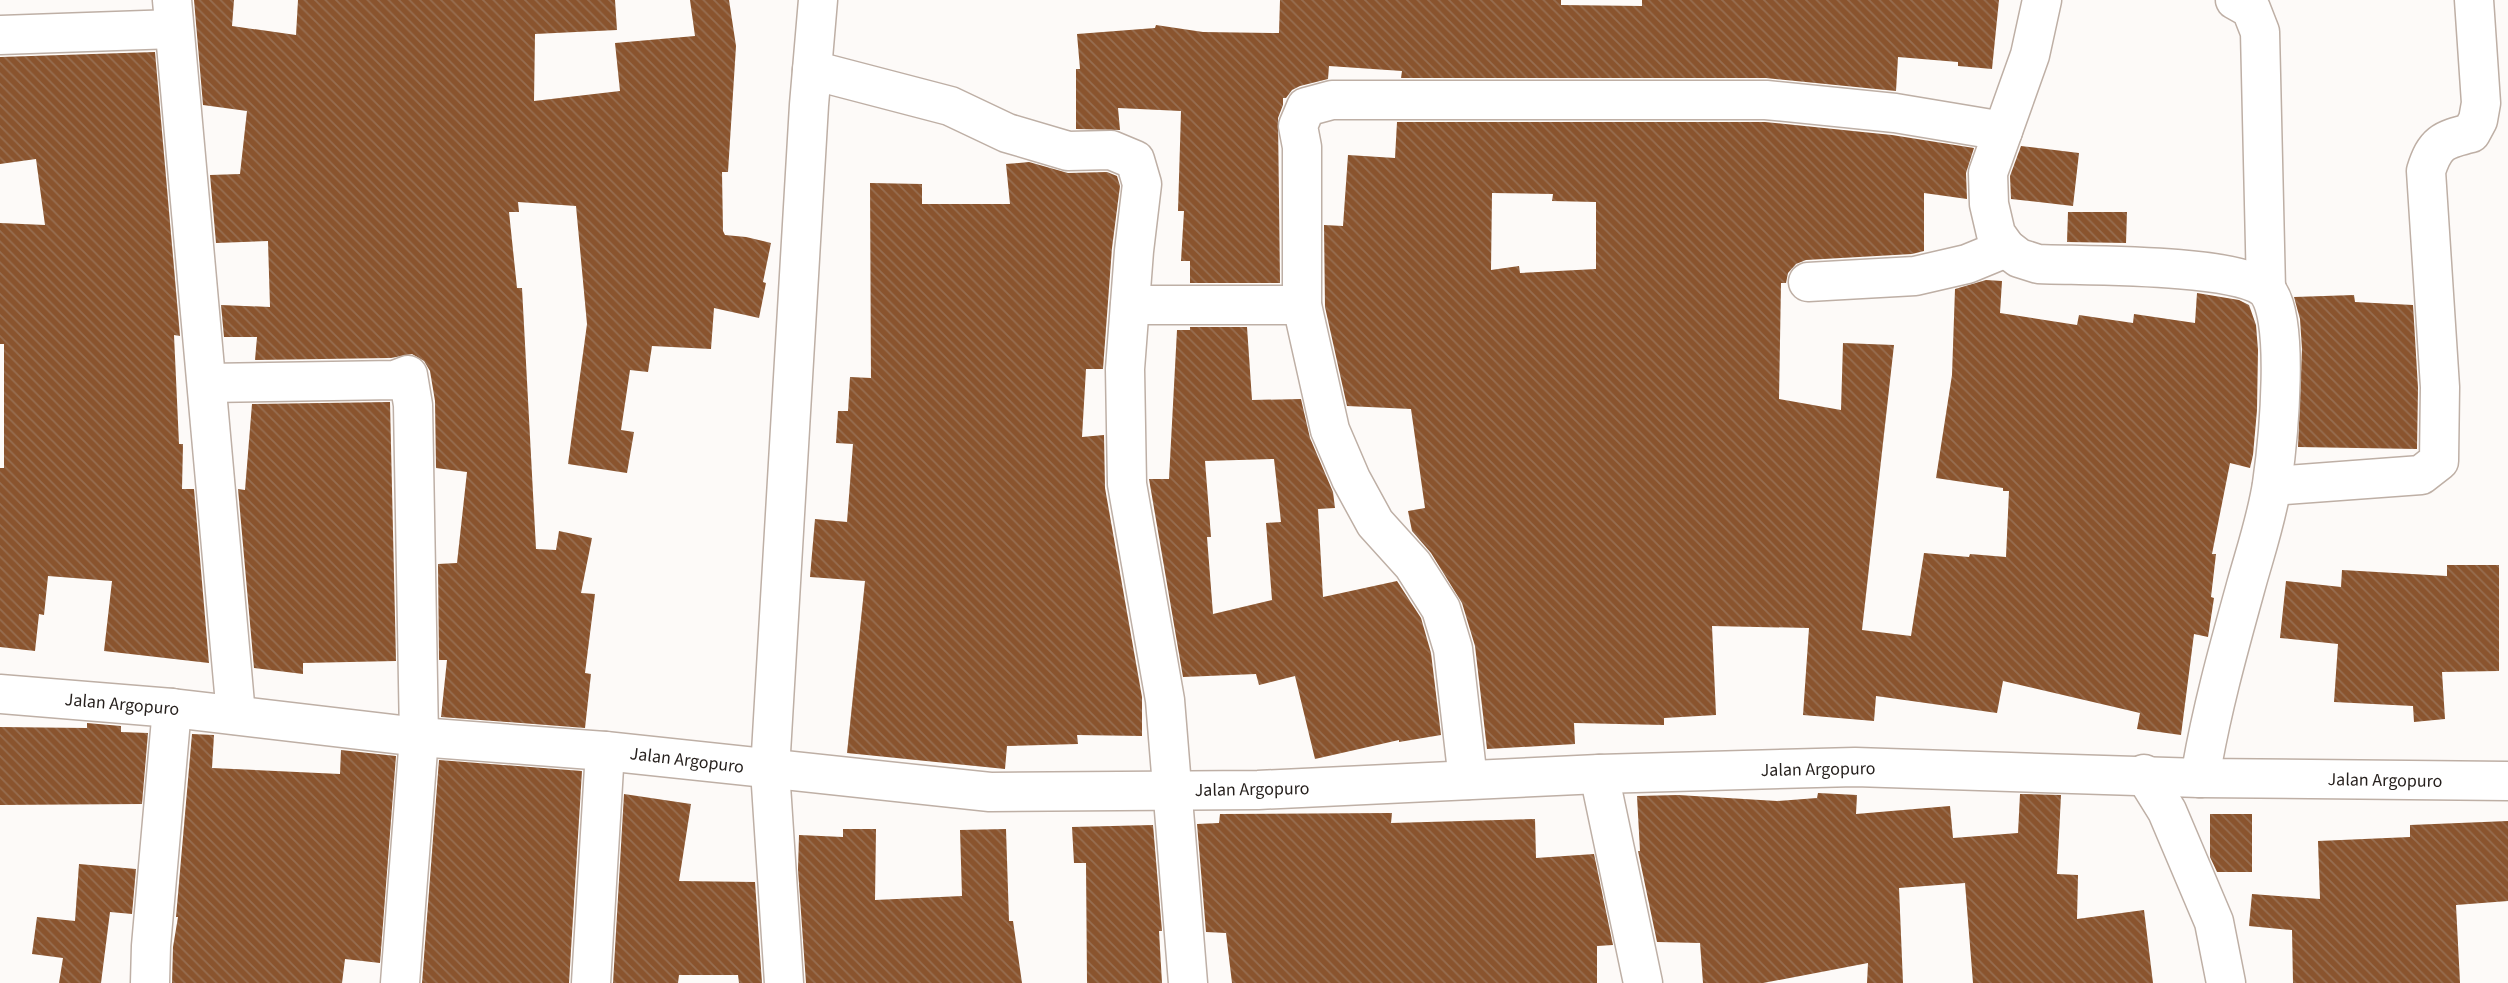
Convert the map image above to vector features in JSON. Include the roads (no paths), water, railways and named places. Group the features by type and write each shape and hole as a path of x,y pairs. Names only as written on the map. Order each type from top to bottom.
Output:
{"street":[{"path":"784,983 770,770 818,0"},
{"path":"2042,0 2030,55 1988,173 1989,204 1996,234 2006,248 2019,258 2038,264 2179,270 2245,278 2266,289"},
{"path":"2200,778 2210,720 2272,486 2282,367 2278,316 2266,289 2260,32 2251,9 2235,0"},
{"path":"2272,486 2421,475 2439,461 2441,387 2426,172 2432,152 2446,139 2471,133 2478,120 2481,103 2474,0"},
{"path":"0,35 173,15 236,715"},
{"path":"812,70 950,106 1007,133 1068,150 1111,150 1135,160 1142,184 1125,369 1127,484 1165,700 1188,983"},
{"path":"1468,780 1453,649 1441,609 1413,565 1375,523 1351,479 1330,429 1302,305 1302,147 1298,126 1306,107 1332,100 1766,100 1895,113 2003,131"},
{"path":"1808,282 1915,276 1967,264 2006,248"},
{"path":"1129,304 1302,305"},
{"path":"207,383 395,380 408,375 413,405 419,737 400,983"},
{"name":"Jalan Argopuro","path":"0,694 172,708 419,737 605,751 990,792 1258,790 1599,774 1855,767 2200,778 2508,781"},
{"path":"150,983 172,708"},
{"path":"591,983 605,751"},
{"path":"1599,774 1643,983"},
{"path":"2144,775 2167,811 2214,922 2226,983"}]}
